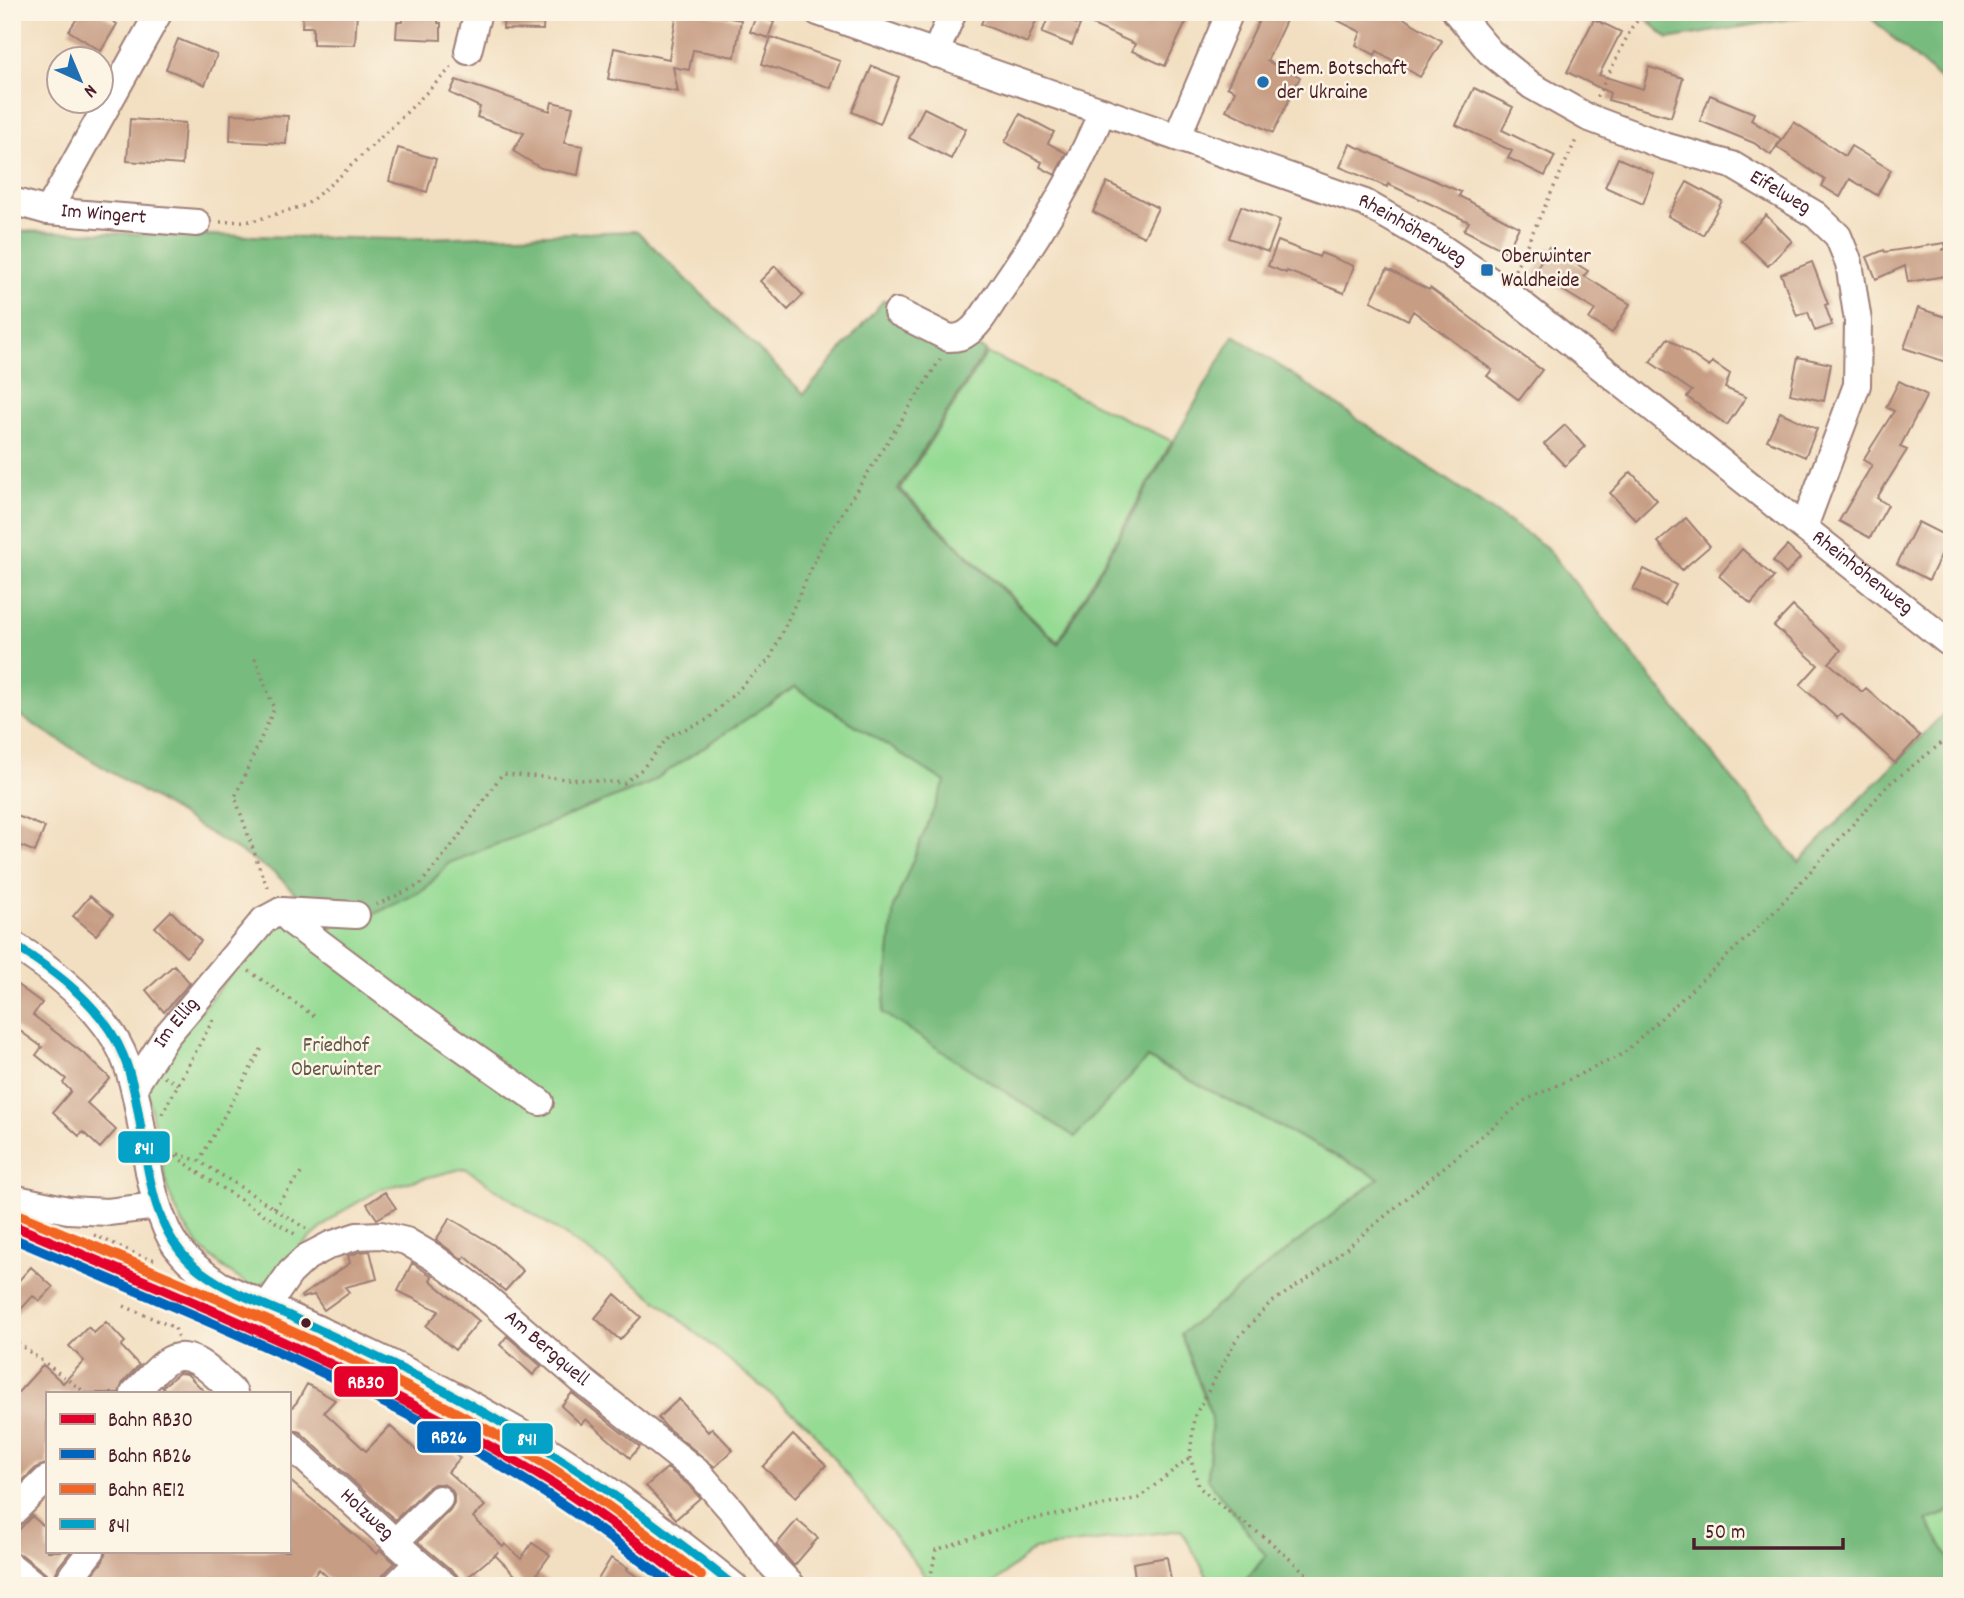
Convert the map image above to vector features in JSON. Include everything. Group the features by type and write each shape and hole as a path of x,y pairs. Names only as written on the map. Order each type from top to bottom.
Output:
{"street":[{"path":"48,211 159,12"},
{"path":"468,51 478,12"},
{"name":"Rheinhöhenweg","path":"818,12 1365,203 1433,242 1505,291 1948,642"},
{"path":"935,54 953,12"},
{"path":"1177,136 1230,12"},
{"name":"Eifelweg","path":"1456,12 1490,52 1532,86 1587,117 1664,145 1732,165 1816,215 1838,236 1849,263 1858,321 1857,385 1804,527"},
{"path":"897,312 953,338 966,334 975,326 1010,276 1084,154 1101,111"},
{"name":"Im Wingert","path":"12,201 48,211 197,223"},
{"path":"281,911 356,915"},
{"path":"281,911 413,1013 540,1102"},
{"name":"Im Ellig","path":"134,1087 167,1035 202,993 264,920 281,911"},
{"path":"12,944 60,979 93,1010 121,1051 134,1087 147,1171 157,1206 178,1249 197,1269 220,1285 401,1369 510,1427 627,1503 734,1586"},
{"path":"12,1198 68,1210 108,1212 157,1206"},
{"name":"Am Bergquell","path":"267,1306 290,1273 307,1257 330,1245 356,1236 381,1235 406,1241 474,1287 579,1378 700,1474 733,1512 769,1562 792,1586"},
{"path":"135,1392 175,1359 195,1359 233,1392"},
{"name":"Holzweg","path":"290,1445 446,1586"},
{"path":"12,1513 46,1480"},
{"path":"396,1542 439,1499"},
{"path":"66,1586 90,1552"},
{"path":"395,1586 418,1563"},
{"path":"12,1567 34,1585"}],"path":[{"path":"1505,291 1587,117 1632,27 1644,12"},
{"path":"197,223 253,221 306,205 395,124 468,51"},
{"path":"356,915 419,884 457,839 502,774 624,783 642,769 670,735 706,720 770,659 823,543 953,338"},
{"path":"255,658 274,709 235,797 262,875 281,911"},
{"path":"1308,1586 1309,1576 1267,1539 1199,1487 1190,1457 1194,1417 1236,1340 1269,1304 1315,1273 1524,1101 1623,1054 1771,915 1889,784 1952,735"},
{"path":"242,966 317,1018"},
{"path":"159,1121 218,1011"},
{"path":"199,1161 261,1048"},
{"path":"162,1148 300,1237"},
{"path":"172,1153 199,1161 315,1234"},
{"path":"274,1208 303,1171"},
{"path":"66,1232 141,1264"},
{"path":"89,1233 145,1258 158,1260"},
{"path":"124,1306 175,1328 175,1359"},
{"path":"12,1339 85,1392"},
{"path":"929,1586 936,1550 1016,1522 1139,1498 1190,1457"}],"green space":[{"path":"1639,12 1832,12 1668,39"},
{"path":"1864,12 1952,12 1952,90"},
{"path":"12,231 397,239 637,231 804,394 884,300 986,351 898,489 1058,644 1234,335 1546,547 1799,862 1952,705 1952,1510 1927,1521 1952,1563 1952,1586 1240,1586 1266,1556 1208,1479 1212,1418 1181,1334 1379,1178 1147,1058 1075,1137 883,1013 894,906 945,782 795,687 648,784 449,863 424,890 360,921 292,922 299,897 276,874 12,711"},
{"path":"987,353 1172,441 1058,642 900,489"},
{"name":"Friedhof Oberwinter","path":"794,687 946,782 894,906 1146,1058 1379,1178 1181,1334 1212,1418 1208,1479 1266,1556 1240,1586 1213,1586 1181,1530 1034,1549 991,1586 933,1586 808,1425 638,1285 465,1168 381,1189 338,1214 307,1241 280,1277 252,1287 226,1270 200,1247 181,1221 167,1188 147,1090 153,1071 271,923 424,890 449,863 648,784"},
{"path":"1952,1510 1952,1563 1927,1521"}],"building":[{"path":"81,12 98,12 117,24 104,46 93,46 69,31"},
{"path":"303,12 357,12 355,45 313,44 313,27 302,27"},
{"path":"403,12 438,12 441,40 396,38 397,22 403,22"},
{"path":"504,12 544,12 543,30 503,29"},
{"path":"677,12 697,12 741,20 735,57 693,50 689,70 673,67 678,92 608,79 614,48 669,59"},
{"path":"986,12 1023,12 1037,18 1027,43 981,24"},
{"path":"1064,12 1191,12 1165,66 1132,51 1135,44"},
{"name":"Ehem. Botschaft der Ukraine","path":"1263,12 1290,12 1267,61 1300,77 1273,133 1226,110 1235,91 1227,87"},
{"path":"1321,12 1393,12 1442,41 1420,77 1377,51 1375,55 1356,45 1361,32"},
{"path":"1050,13 1080,25 1072,45 1042,33"},
{"path":"756,16 774,22 768,38 750,32"},
{"path":"1594,19 1621,32 1599,75 1643,89 1649,67 1683,78 1671,117 1608,100 1610,93 1567,72"},
{"path":"771,37 840,61 831,88 762,64"},
{"path":"178,39 217,55 205,85 166,69"},
{"path":"872,66 899,77 880,124 852,112"},
{"path":"456,80 550,111 552,102 573,107 564,143 583,146 578,175 541,168 513,151 524,133 477,117 480,107 450,93"},
{"path":"1474,88 1513,107 1502,130 1555,156 1545,176 1508,158 1512,151 1456,125"},
{"path":"1710,95 1754,113 1751,120 1781,139 1771,155 1754,143 1700,121"},
{"path":"924,108 966,129 951,159 909,138"},
{"path":"231,114 288,116 286,144 230,141"},
{"path":"1020,114 1054,132 1048,143 1066,153 1055,175 1040,167 1042,162 1005,142"},
{"path":"130,119 185,123 182,165 127,161"},
{"path":"1794,122 1845,156 1851,146 1891,170 1877,195 1850,179 1840,197 1822,186 1825,180 1777,147"},
{"path":"1350,144 1461,192 1459,196 1519,227 1507,252 1464,230 1469,222 1388,184 1387,187 1340,167"},
{"path":"398,148 436,159 427,192 389,181"},
{"path":"1618,158 1654,174 1643,204 1605,187"},
{"path":"1107,182 1158,208 1144,237 1093,212"},
{"path":"1687,182 1722,201 1703,235 1668,216"},
{"path":"1241,206 1280,220 1268,252 1229,238"},
{"path":"1766,215 1792,241 1768,266 1741,240"},
{"path":"1278,241 1319,257 1321,253 1354,266 1344,293 1268,266"},
{"path":"1945,243 1946,248 1942,250 1952,248 1952,275 1908,282 1905,266 1876,279 1867,257 1884,250 1885,252"},
{"path":"1549,247 1588,271 1584,276 1630,304 1612,333 1589,319 1595,310 1534,273"},
{"path":"1812,262 1828,304 1825,305 1832,325 1815,331 1808,312 1797,316 1781,274"},
{"path":"775,266 803,295 788,310 760,281"},
{"path":"1387,269 1429,290 1430,288 1542,370 1519,400 1487,376 1492,370 1413,311 1408,320 1371,301"},
{"path":"1918,308 1952,319 1952,364 1904,348"},
{"path":"1668,338 1709,367 1712,362 1730,374 1725,388 1746,397 1727,425 1687,397 1692,391 1650,362"},
{"path":"1798,357 1831,364 1824,401 1790,394"},
{"path":"1899,381 1927,395 1900,447 1907,450 1877,498 1888,505 1870,538 1839,521 1872,465 1863,460 1894,411 1886,407"},
{"path":"1780,412 1817,429 1805,457 1767,440"},
{"path":"1565,425 1585,447 1565,466 1544,444"},
{"path":"1631,472 1657,500 1636,520 1610,493"},
{"path":"1686,518 1710,546 1682,570 1658,542"},
{"path":"1918,522 1952,539 1952,558 1942,553 1929,580 1897,564"},
{"path":"1787,546 1800,558 1786,574 1773,561"},
{"path":"1742,549 1774,577 1751,604 1719,576"},
{"path":"1644,569 1676,585 1665,606 1633,589"},
{"path":"1793,606 1841,650 1829,663 1862,692 1866,688 1920,736 1895,763 1841,714 1837,718 1800,685 1818,665 1774,626"},
{"path":"12,814 45,827 35,852 12,842"},
{"path":"90,896 113,915 96,935 73,916"},
{"path":"171,911 201,941 186,957 155,927"},
{"path":"174,965 190,983 164,1012 146,990"},
{"path":"12,981 42,1003 33,1015 87,1056 110,1078 87,1103 116,1130 100,1148 83,1132 79,1136 53,1112 71,1091 63,1083 66,1079 36,1055 42,1047 12,1025"},
{"path":"385,1192 396,1208 377,1219 367,1204"},
{"path":"450,1218 494,1245 523,1271 505,1291 465,1256 463,1260 436,1240"},
{"path":"370,1251 377,1279 345,1287 349,1292 324,1310 314,1295 302,1298 301,1296 350,1263 348,1256"},
{"path":"412,1263 432,1276 430,1280 479,1321 455,1350 426,1326 439,1311 398,1291"},
{"path":"31,1267 53,1287 40,1301 33,1296 12,1319 12,1288"},
{"path":"615,1294 641,1317 620,1340 595,1318"},
{"path":"106,1322 125,1342 121,1346 139,1365 123,1382 119,1392 46,1392 46,1464 37,1467 17,1486 12,1482 12,1399 43,1365 63,1383 84,1361 69,1346 88,1327 94,1333"},
{"path":"507,1336 541,1366 533,1375 500,1345"},
{"path":"179,1373 187,1374 205,1392 168,1392 162,1387"},
{"path":"307,1384 335,1400 324,1412 366,1451 390,1426 418,1452 422,1448 430,1455 441,1442 460,1458 448,1472 485,1506 473,1517 503,1547 505,1544 521,1559 532,1543 550,1555 537,1573 555,1586 526,1586 495,1555 498,1552 469,1576 480,1586 461,1586 456,1574 418,1542 450,1510 454,1503 451,1489 443,1484 434,1484 395,1520 300,1432 290,1429 290,1410"},
{"path":"572,1393 640,1447 630,1458 586,1419 581,1424 561,1406"},
{"path":"679,1399 708,1432 712,1428 733,1450 715,1467 658,1418"},
{"path":"793,1435 826,1465 796,1497 763,1467"},
{"path":"667,1468 689,1485 700,1498 676,1519 646,1486"},
{"path":"290,1481 377,1554 380,1550 395,1563 383,1575 380,1586 337,1586 319,1569 305,1586 84,1586 103,1561 106,1552 290,1552"},
{"path":"32,1516 46,1528 46,1552 70,1552 59,1566 51,1583 46,1574 22,1555 12,1552 12,1537"},
{"path":"797,1520 818,1538 794,1566 776,1545"},
{"path":"1167,1557 1172,1586 1136,1586 1133,1563"},
{"path":"611,1558 628,1568 627,1570 652,1586 594,1586"}],"rail line":[{"name":"RE12","path":"17,1214 284,1328 415,1391 563,1475 701,1576"},
{"name":"RB30","path":"12,1225 278,1339 407,1402 555,1485 615,1526 694,1586"},
{"name":"RB26","path":"12,1238 276,1351 406,1414 550,1496 674,1586"}],"transit line":[{"name":"841","path":"12,944 76,991 114,1037 131,1080 153,1192 161,1218 174,1242 191,1263 249,1299 422,1379 504,1424 622,1501 734,1586"}],"place":[{"name":"Ehem. Botschaft der Ukraine","path":"1263,82"},
{"name":"Oberwinter Waldheide","path":"1487,270"}]}
